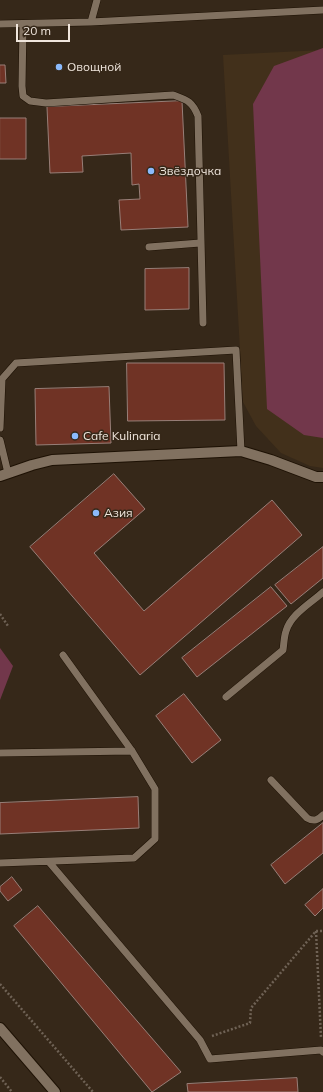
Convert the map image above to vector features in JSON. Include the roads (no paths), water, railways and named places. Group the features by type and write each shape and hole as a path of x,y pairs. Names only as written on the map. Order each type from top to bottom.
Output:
{"street":[{"path":"4,475 52,460 241,450 316,476 323,477"},
{"path":"0,1028 55,1092"}],"lane":[{"path":"91,22 97,0"},
{"path":"0,24 91,22 323,10"},
{"path":"23,24 22,86 23,96 30,101 46,103 173,95 186,100 194,106 198,116 203,323"},
{"path":"149,247 200,243"},
{"path":"0,428 2,379 16,364 236,350 241,450"},
{"path":"0,440 4,475"},
{"path":"226,697 283,650 289,623 323,592"},
{"path":"0,864 134,858 155,839 155,790 132,751 63,655"},
{"path":"0,753 132,751"},
{"path":"271,780 307,818 312,821 323,815"},
{"path":"49,862 200,1040 210,1059 322,1051"}],"place":[{"name":"Овощной","path":"59,67"},
{"name":"Звёздочка","path":"151,171"},
{"name":"Cafe Kulinaria","path":"75,436"},
{"name":"Азия","path":"96,513"}]}
